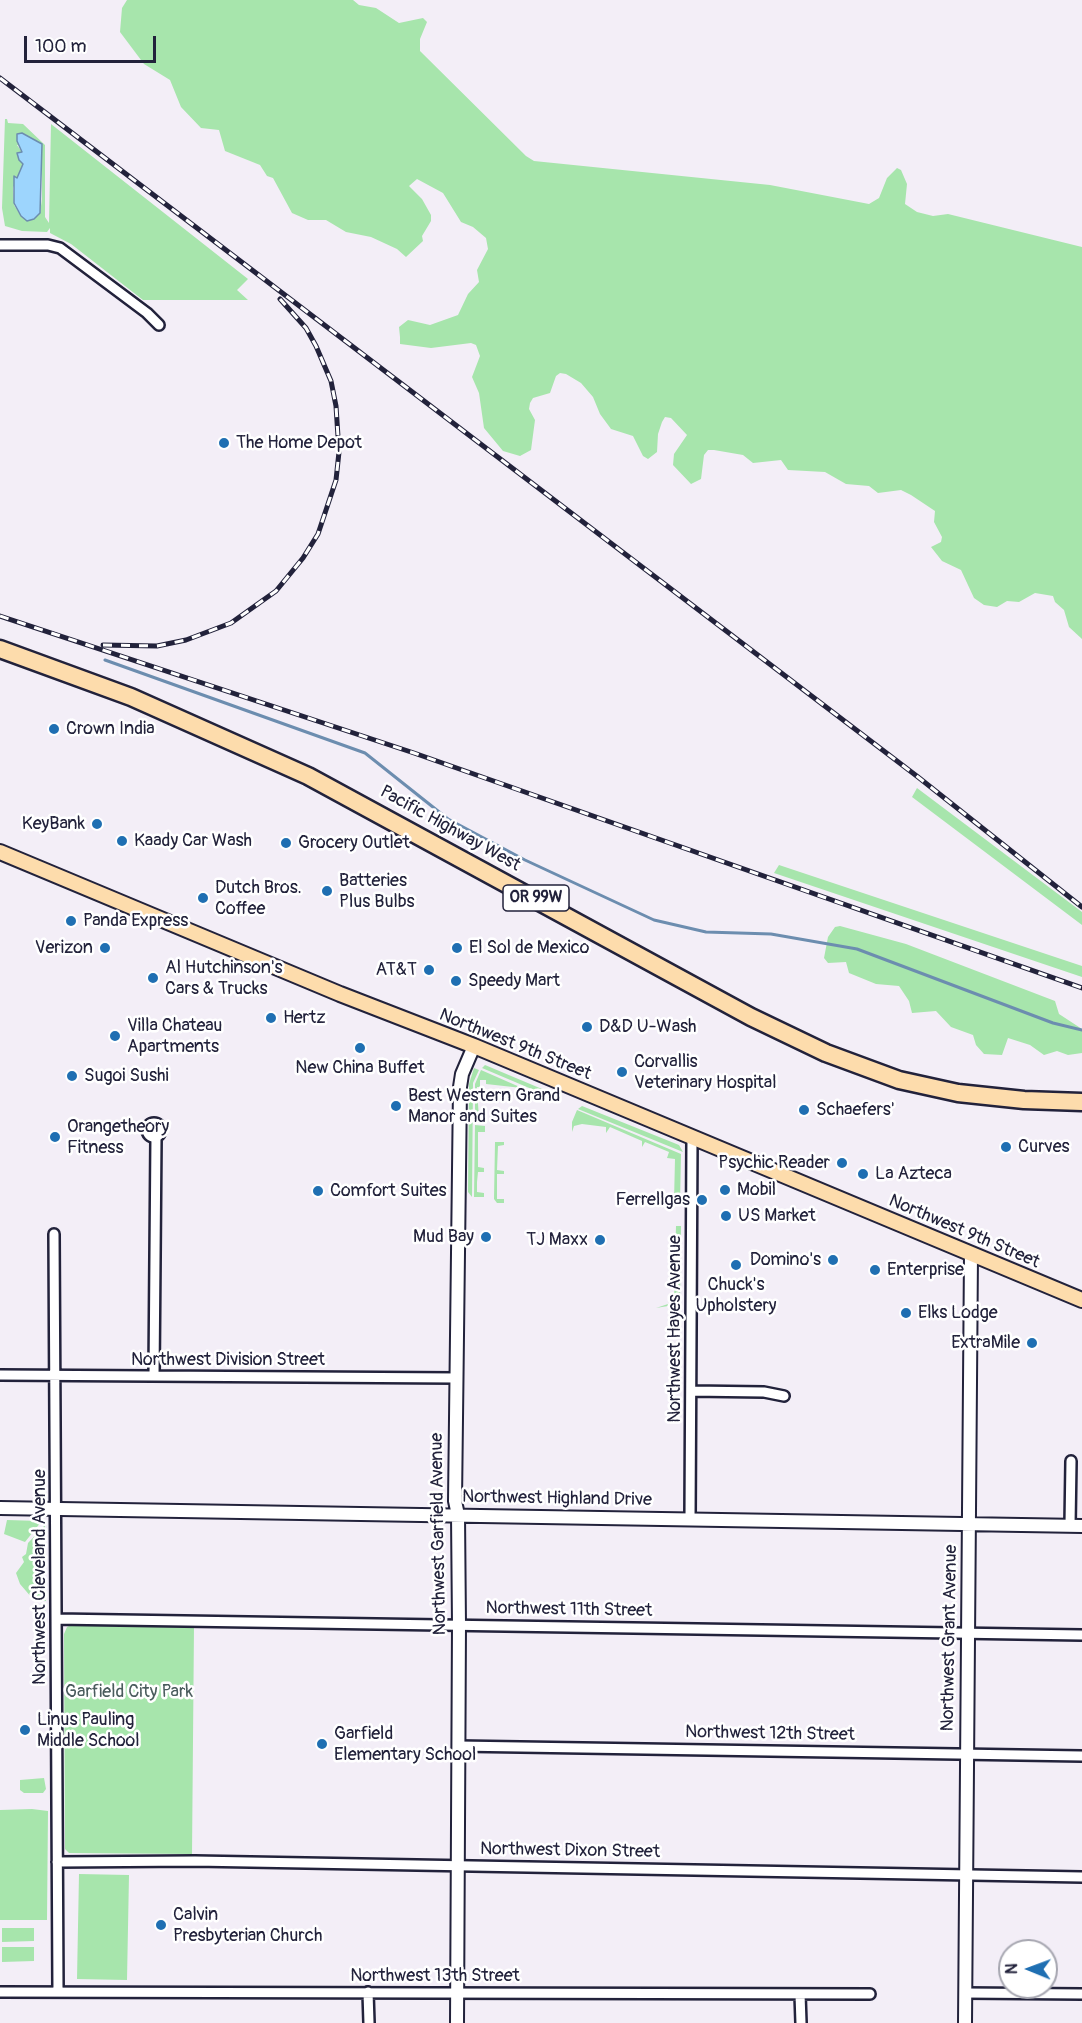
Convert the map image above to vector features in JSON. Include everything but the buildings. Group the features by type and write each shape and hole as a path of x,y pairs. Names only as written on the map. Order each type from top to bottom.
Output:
{"highway":[{"name":"Pacific Highway West","path":"0,649 131,697 308,776 751,1017 826,1053 899,1080 958,1093 1034,1101 1082,1102"}],"main road":[{"name":"Northwest 9th Street","path":"0,852 1081,1298"}],"street":[{"path":"0,245 48,245 60,248 154,319 159,326"},
{"name":"Northwest Garfield Avenue","path":"457,2023 459,1625 458,1515 455,1501 460,1088 462,1074 474,1046"},
{"path":"154,1376 156,1137"},
{"name":"Northwest Hayes Avenue","path":"690,1519 692,1138"},
{"name":"Northwest Cleveland Avenue","path":"54,1234 58,1991"},
{"name":"Northwest Grant Avenue","path":"965,2023 971,1254"},
{"name":"Northwest Division Street","path":"0,1375 456,1378"},
{"path":"691,1391 764,1392 784,1396"},
{"path":"1071,1461 1076,1525"},
{"name":"Northwest Highland Drive","path":"0,1508 1076,1525"},
{"name":"Northwest 11th Street","path":"56,1619 1082,1635"},
{"name":"Northwest 12th Street","path":"458,1746 1082,1756"},
{"name":"Northwest Dixon Street","path":"57,1862 458,1866 1082,1877"},
{"name":"Northwest 13th Street","path":"0,1992 870,1994"},
{"path":"369,1992 369,2023"},
{"path":"965,1993 1082,1994"},
{"path":"800,1994 801,2023"}],"green space":[{"path":"127,0 353,0 359,5 376,8 399,23 423,18 427,22 420,39 420,51 526,156 534,161 770,185 869,204 879,198 887,178 897,168 901,170 907,184 905,204 917,212 933,216 948,214 1082,247 1082,639 1069,627 1064,610 1055,602 1053,596 1035,593 1019,602 1007,601 997,607 984,605 974,598 961,570 942,561 931,547 941,542 942,537 934,522 935,511 911,495 901,490 878,493 869,486 846,484 825,472 788,470 781,460 753,463 743,455 714,450 708,450 704,455 701,479 691,484 673,465 674,454 687,435 671,418 665,417 662,422 658,434 657,452 648,459 643,456 633,436 611,429 600,414 593,397 581,383 566,374 560,373 556,376 550,393 533,398 530,403 529,409 535,420 531,450 520,456 503,451 484,428 479,393 472,377 480,356 476,345 471,343 431,348 400,344 399,327 408,320 430,325 458,315 468,294 479,282 477,270 488,249 486,238 473,227 461,222 443,193 417,179 409,186 422,199 431,215 431,221 422,236 423,241 406,257 397,249 371,237 346,232 326,220 308,220 292,213 273,178 267,176 260,165 225,151 219,130 201,128 181,107 170,80 144,64 120,32 122,8"},
{"path":"5,119 7,119 8,123 23,124 45,145 45,217 49,223 51,124 248,279 237,290 248,300 143,300 71,244 50,233 50,228 47,232 22,231 5,226 2,208","holes":["17,145 42,145 40,213 21,216 14,205 13,188 23,164 22,152"]},
{"path":"917,788 1082,912 1082,925 912,797"},
{"path":"779,865 1082,966 1082,977 774,873"},
{"path":"840,926 906,944 1055,1001 1059,1014 1082,1029 1082,1053 1068,1055 1057,1051 1044,1055 1030,1045 1008,1038 1002,1055 984,1054 976,1045 973,1035 951,1027 936,1011 912,1013 909,1001 899,986 876,984 849,973 846,962 828,963 824,958 828,937 835,927"},
{"path":"485,1065 542,1089 541,1093 482,1068"},
{"path":"474,1068 479,1070 473,1083 472,1197 468,1192 469,1084"},
{"path":"481,1070 522,1088 486,1084 486,1080 480,1080 480,1087 477,1087 479,1120 475,1120 475,1084"},
{"path":"582,1106 679,1145 683,1152 578,1109"},
{"path":"577,1110 681,1154 680,1204 668,1204 668,1201 674,1201 675,1159 667,1158 669,1152 645,1142 642,1147 642,1141 610,1127 606,1133 606,1127 582,1124 574,1126 572,1132 572,1122"},
{"path":"475,1125 485,1126 485,1132 478,1132 478,1167 484,1168 484,1172 478,1172 477,1182 477,1192 484,1193 484,1197 474,1197"},
{"path":"495,1142 504,1142 504,1145 498,1146 497,1170 504,1171 504,1174 497,1174 497,1199 504,1199 504,1203 497,1203 494,1199"},
{"path":"676,1226 681,1226 680,1304 656,1308 674,1302"},
{"path":"7,1520 41,1522 25,1542 4,1534"},
{"path":"45,1525 42,1584 46,1601 42,1601 32,1598 20,1584 16,1573 24,1562 22,1557 26,1554 28,1543"},
{"name":"Garfield City Park","path":"73,1624 194,1626 192,1854 69,1853 65,1849 64,1634 67,1627"},
{"path":"44,1778 46,1789 43,1793 24,1793 20,1790 20,1780"},
{"path":"0,1810 48,1811 47,1920 0,1920"},
{"path":"79,1874 129,1875 127,1980 77,1979"},
{"path":"2,1928 34,1928 34,1941 2,1942"},
{"path":"2,1947 34,1947 34,1961 2,1962"}],"water":[{"path":"22,133 42,144 40,213 34,219 27,221 21,216 14,203 14,176 17,178 23,164 17,153 22,152 17,141 17,134"}],"waterway":[{"path":"105,660 365,753 448,819 525,860 654,920 706,932 771,934 857,949 1053,1023 1082,1030"}],"railway":[{"path":"0,78 918,777 1082,907"},
{"path":"103,645 157,646 186,640 231,623 276,591 303,558 318,534 336,480 339,452 336,406 331,381 316,346 306,328 280,299"},
{"path":"0,616 414,753 1082,988"}],"place":[{"name":"The Home Depot","path":"224,443"},
{"name":"Crown India","path":"54,729"},
{"name":"KeyBank","path":"97,824"},
{"name":"Kaady Car Wash","path":"122,841"},
{"name":"Grocery Outlet","path":"286,843"},
{"name":"Batteries Plus Bulbs","path":"327,891"},
{"name":"Dutch Bros. Coffee","path":"203,898"},
{"name":"Panda Express","path":"71,921"},
{"name":"Verizon","path":"105,948"},
{"name":"El Sol de Mexico","path":"457,948"},
{"name":"AT&T","path":"429,970"},
{"name":"Al Hutchinson's Cars & Trucks","path":"153,978"},
{"name":"Speedy Mart","path":"456,981"},
{"name":"Hertz","path":"271,1018"},
{"name":"D&D U-Wash","path":"587,1027"},
{"name":"Villa Chateau Apartments","path":"115,1036"},
{"name":"New China Buffet","path":"360,1048"},
{"name":"Corvallis Veterinary Hospital","path":"622,1072"},
{"name":"Sugoi Sushi","path":"72,1076"},
{"name":"Best Western Grand Manor and Suites","path":"396,1106"},
{"name":"Schaefers'","path":"804,1110"},
{"name":"Orangetheory Fitness","path":"55,1137"},
{"name":"Curves","path":"1006,1147"},
{"name":"Psychic Reader","path":"842,1163"},
{"name":"La Azteca","path":"863,1174"},
{"name":"Mobil","path":"725,1190"},
{"name":"Comfort Suites","path":"318,1191"},
{"name":"Ferrellgas","path":"702,1200"},
{"name":"US Market","path":"726,1216"},
{"name":"Mud Bay","path":"486,1237"},
{"name":"TJ Maxx","path":"600,1240"},
{"name":"Domino's","path":"833,1260"},
{"name":"Chuck's Upholstery","path":"736,1265"},
{"name":"Enterprise","path":"875,1270"},
{"name":"Elks Lodge","path":"906,1313"},
{"name":"ExtraMile","path":"1032,1343"},
{"name":"Linus Pauling Middle School","path":"25,1730"},
{"name":"Garfield Elementary School","path":"322,1744"},
{"name":"Calvin Presbyterian Church","path":"161,1925"}]}
